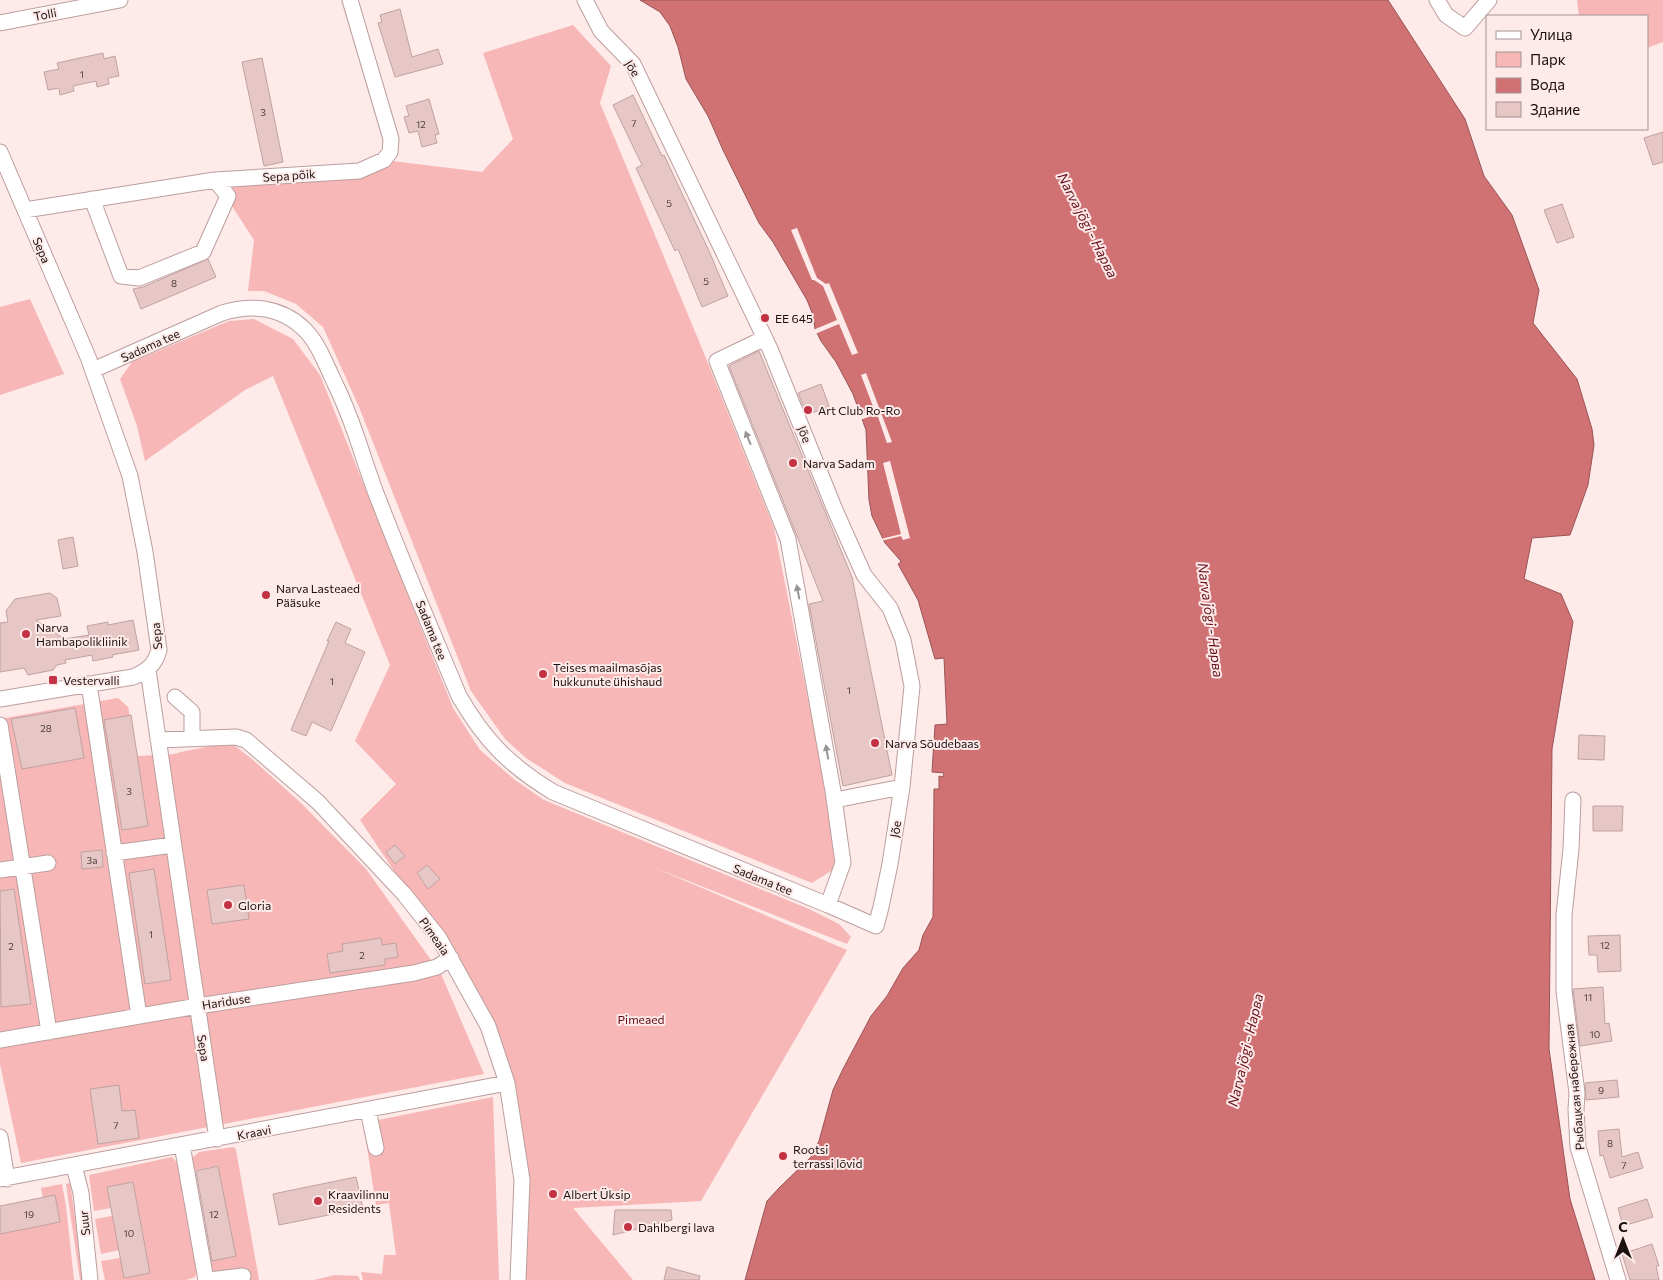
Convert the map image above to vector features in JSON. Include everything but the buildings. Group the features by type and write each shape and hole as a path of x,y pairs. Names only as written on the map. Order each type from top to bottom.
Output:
{"street":[{"name":"Tolli","path":"0,23 120,0"},
{"name":"Sepa põik","path":"25,210 215,180 359,171 384,160 390,152 391,139 350,0"},
{"name":"Jõe","path":"585,0 601,30 633,64 768,344 864,575 890,608 903,640 912,686 902,787 882,907 876,926"},
{"path":"1437,0 1446,15 1465,28 1489,0"},
{"name":"Sepa","path":"0,152 93,370 130,476 145,552 159,650 153,665 148,670 217,1139"},
{"path":"92,200 120,276 139,278 203,252 228,196 215,180"},
{"name":"Sadama tee","path":"93,370 235,309 248,307 263,308 279,312 294,320 312,338 324,360 348,412 378,499 459,696 488,740 517,769 552,792 876,926"},
{"path":"768,344 717,361 788,539 835,800 843,863 828,905"},
{"path":"0,699 133,676 148,670"},
{"path":"89,684 139,1016"},
{"path":"175,697 192,712 192,739"},
{"path":"0,725 49,1032"},
{"name":"Pimeaia","path":"158,740 236,737 246,740 318,802 404,894 439,938 488,1026 507,1083 522,1180 518,1280"},
{"path":"835,800 902,787"},
{"name":"Рыбацкая набережная","path":"1573,800 1571,849 1564,915 1564,991 1577,1094 1578,1147 1618,1280"},
{"path":"114,853 173,845"},
{"path":"0,870 48,863"},
{"name":"Hariduse","path":"0,1040 198,1006 414,973 437,967 451,958"},
{"name":"Kraavi","path":"4,1179 507,1083"},
{"path":"368,1110 376,1148"},
{"path":"0,1137 4,1179"},
{"path":"182,1145 208,1280 243,1276"},
{"name":"Suur","path":"74,1166 81,1193 90,1280"}],"green space":[{"path":"1577,0 1663,0 1663,42 1648,48 1648,15 1579,15"},
{"path":"573,25 611,66 600,103 774,528 836,840 834,869 812,883 565,783 526,758 505,739 471,691 359,407 323,327 296,304 264,291 248,291 254,240 215,180 359,171 384,160 482,172 513,139 483,53"},
{"path":"30,299 64,374 0,395 0,307"},
{"name":"Pimeaed","path":"254,319 293,339 320,375 453,708 480,750 515,780 544,800 809,909 839,924 851,937 847,944 653,867 847,950 701,1201 573,1208 633,1280 522,1280 511,1080 421,911 360,820 396,784 355,741 390,665 273,376 245,390 145,461 137,426 120,379 132,362 229,321"},
{"path":"118,698 128,707 138,756 172,754 230,742 301,803 366,869 441,974 484,1074 21,1163 0,1064 0,719"},
{"path":"493,1097 499,1280 363,1280 361,1272 382,1274 384,1255 396,1255 389,1203 376,1205 364,1128 378,1120"},
{"path":"234,1147 259,1280 240,1280 212,1272 210,1261 235,1256 217,1166 192,1171 192,1158 199,1152"},
{"path":"172,1157 180,1166 198,1267 195,1277 186,1280 105,1280 101,1261 120,1258 119,1250 101,1254 95,1219 112,1216 111,1208 94,1211 89,1175"},
{"path":"70,1183 84,1280 80,1280 66,1184"},
{"path":"62,1184 74,1280 0,1280 0,1234 60,1222 55,1196 43,1198 41,1188"},
{"path":"335,1275 358,1276 360,1280 314,1280"}],"water":[{"name":"Narva jõgi - Нарва","path":"640,0 1388,0 1465,119 1484,176 1512,215 1539,290 1533,323 1577,379 1592,429 1594,445 1588,485 1570,535 1532,538 1524,579 1561,594 1573,622 1552,749 1549,1049 1570,1199 1595,1280 745,1280 767,1201 811,1157 819,1141 833,1090 843,1069 871,1016 887,996 903,968 919,950 923,935 933,917 934,789 939,789 939,776 943,777 944,773 932,772 935,725 947,724 944,658 935,659 918,600 898,564 901,562 900,560 885,543 872,516 869,500 866,430 853,394 836,362 821,341 815,329 813,315 807,300 773,242 759,223 708,116 686,79 678,47 670,26 660,12"}],"pier":[{"path":"797,228 817,278 826,284 829,283 858,353 852,355 839,324 815,334 813,330 837,320 823,286 812,280 791,230"},
{"path":"866,373 892,442 887,443 877,414 860,420 858,415 874,409 861,375"},
{"path":"890,461 910,538 903,540 901,536 881,541 881,539 901,534 883,463"}],"place":[{"name":"EE 645","path":"765,318"},
{"name":"Art Club Ro-Ro","path":"808,410"},
{"name":"Narva Sadam","path":"793,463"},
{"name":"Narva Lasteaed Pääsuke","path":"266,595"},
{"name":"Narva Hambapolikliinik","path":"26,634"},
{"name":"Teises maailmasõjas hukkunute ühishaud","path":"543,674"},
{"name":"Vestervalli","path":"53,680"},
{"name":"Narva Sõudebaas","path":"875,743"},
{"name":"Gloria","path":"228,905"},
{"name":"Rootsi terrassi lõvid","path":"783,1156"},
{"name":"Albert Üksip","path":"553,1194"},
{"name":"Kraavilinnu Residents","path":"318,1201"},
{"name":"Dahlbergi lava","path":"628,1227"}]}
